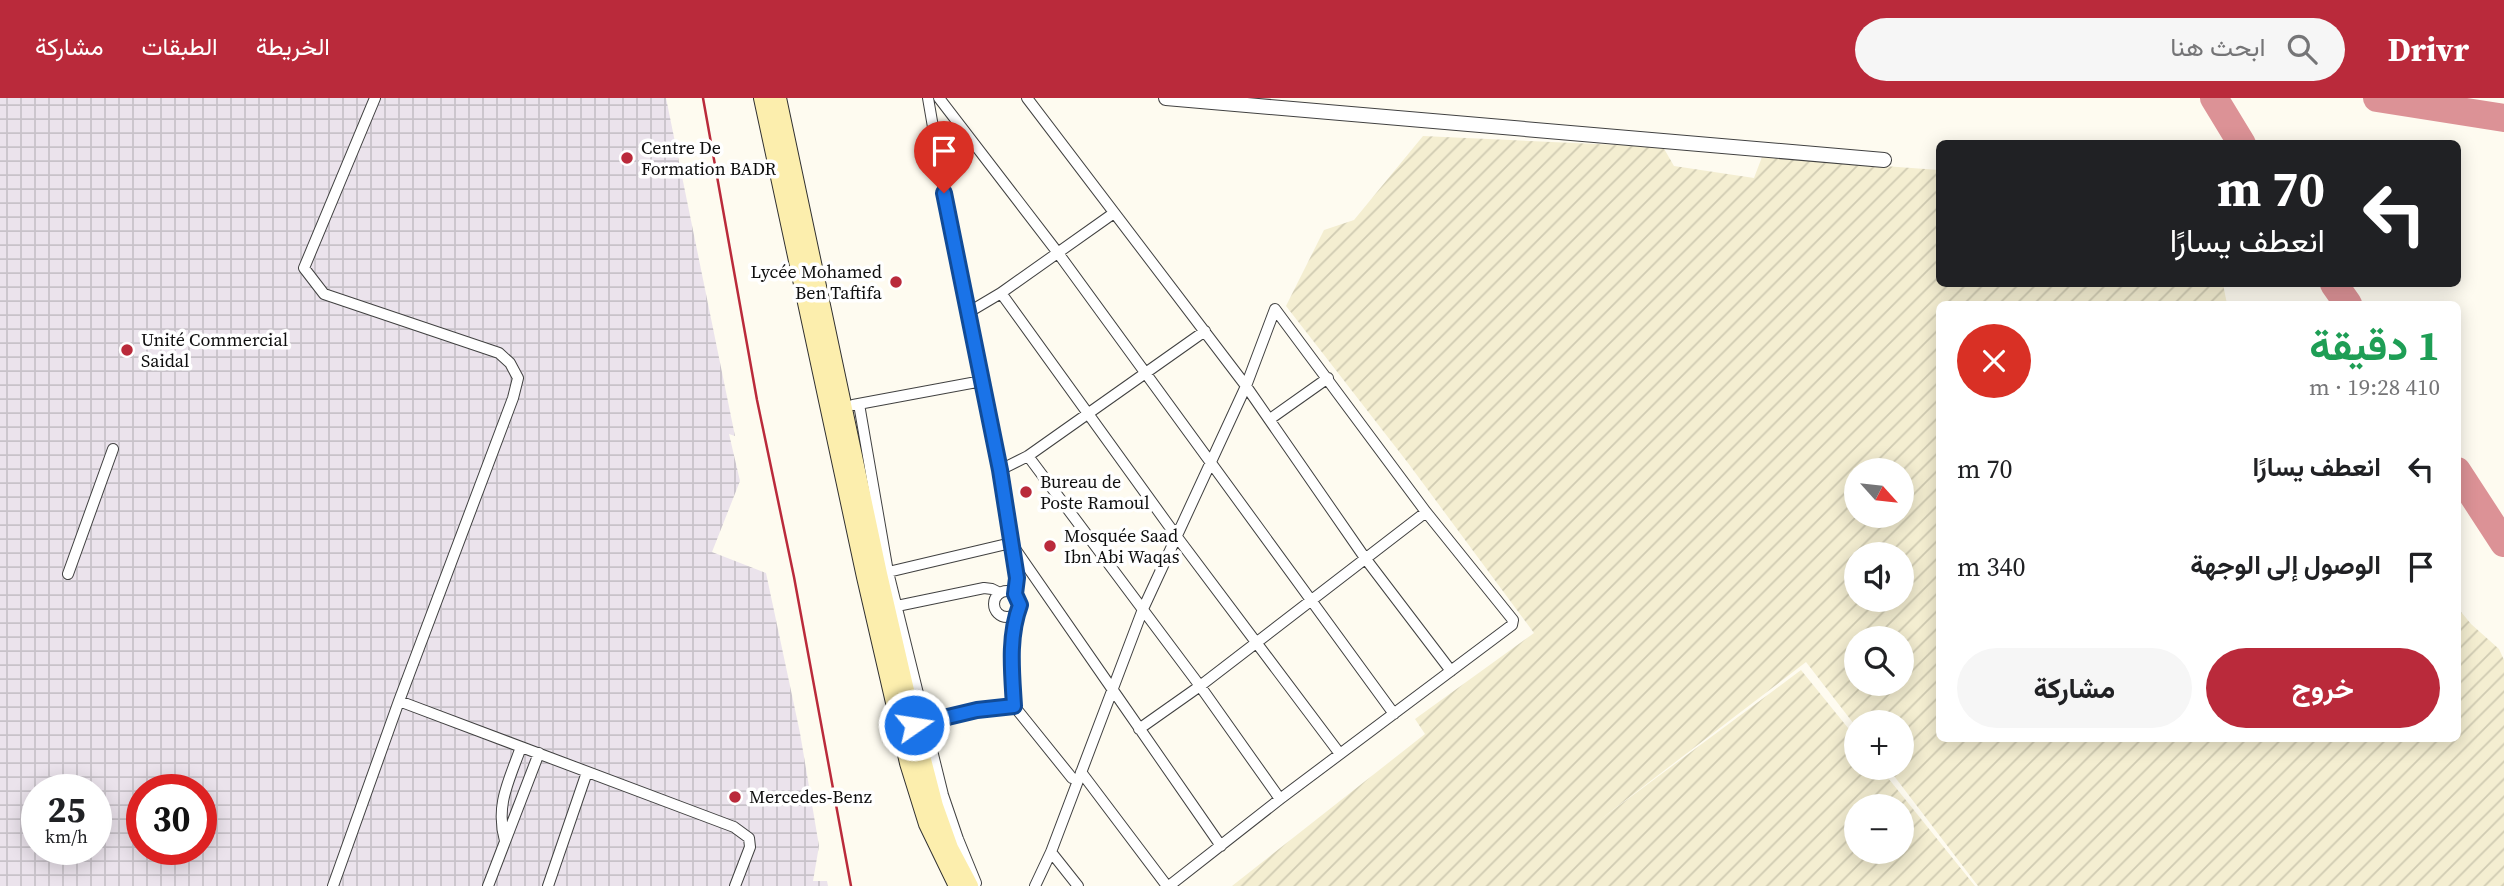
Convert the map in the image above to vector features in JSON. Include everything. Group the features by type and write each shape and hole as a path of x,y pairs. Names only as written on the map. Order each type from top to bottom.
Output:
{"main road":[{"path":"762,98 877,574 919,723 935,806 950,848 970,886"},
{"path":"778,98 851,406 908,763 927,824 957,886"}],"street":[{"path":"333,886 513,398 518,377 510,363 499,353 324,294 304,268 375,98"},
{"path":"928,98 950,226 1000,470 1017,578 1015,594 1020,605 1011,654 1014,706 1076,775 1168,886 1512,625 1513,620 1426,512 1275,309 1246,386 1143,609 1076,775 1051,852 1035,886"},
{"path":"939,98 1058,253 1394,714"},
{"path":"1027,98 1246,386 1365,558 1451,671"},
{"path":"1166,98 1884,160"},
{"path":"969,312 1001,293 1114,213"},
{"path":"1001,293 1177,537 1340,754"},
{"path":"1000,470 1028,456 1205,331"},
{"path":"1270,419 1328,378"},
{"path":"851,406 982,381"},
{"path":"68,574 113,449"},
{"path":"1028,456 1200,686 1280,799"},
{"path":"1139,729 1200,686 1426,512"},
{"path":"977,886 958,839 919,723 897,606 877,574 1011,543"},
{"path":"1011,543 1221,846"},
{"path":"897,606 984,588 1000,593"},
{"path":"1015,594 1008,591 1000,593 995,600 998,612 1009,616 1017,612"},
{"path":"399,701 745,833 750,847 735,886"},
{"path":"919,723 977,710 1014,706"},
{"path":"505,841 500,822 501,806 521,747"},
{"path":"491,885 539,753"},
{"path":"548,886 587,772"},
{"path":"1051,852 1077,886"}],"shaded area":[{"path":"0,98 666,98 735,436 729,434 740,481 712,552 766,573 800,733 819,846 813,881 827,881 828,886 0,886"},
{"path":"1423,136 1663,147 1674,166 1754,178 1762,157 1936,170 1936,287 2224,287 2226,301 1936,301 1936,742 2461,742 2461,612 2499,649 2504,660 2504,886 1978,886 1914,802 1914,794 1908,794 1897,780 1914,780 1914,710 1844,711 1806,662 1597,822 1801,670 1844,723 1844,780 1890,780 1901,794 1844,794 1844,864 1914,864 1914,810 1975,886 1232,886 1425,734 1415,719 1534,633 1408,463 1286,306 1324,230 1354,220"}],"taxiway":[{"path":"2214,98 2240,140"},
{"path":"2377,98 2504,118"},
{"path":"2336,287 2346,301"},
{"path":"2461,477 2504,543"}],"railway":[{"path":"703,98 757,400 794,577 851,886"}],"place":[{"name":"Centre De Formation BADR","path":"627,158"},
{"name":"Lycée Mohamed Ben Taftifa","path":"896,282"},
{"name":"Unité Commercial Saidal","path":"127,350"},
{"name":"Bureau de Poste Ramoul","path":"1026,492"},
{"name":"Mosquée Saad Ibn Abi Waqas","path":"1050,546"},
{"name":"Mercedes-Benz","path":"735,797"}],"route":[{"path":"914,725 977,710 1014,706 1011,654 1014,623 1020,605 1015,594 1017,578 1000,470 944,193"}]}
